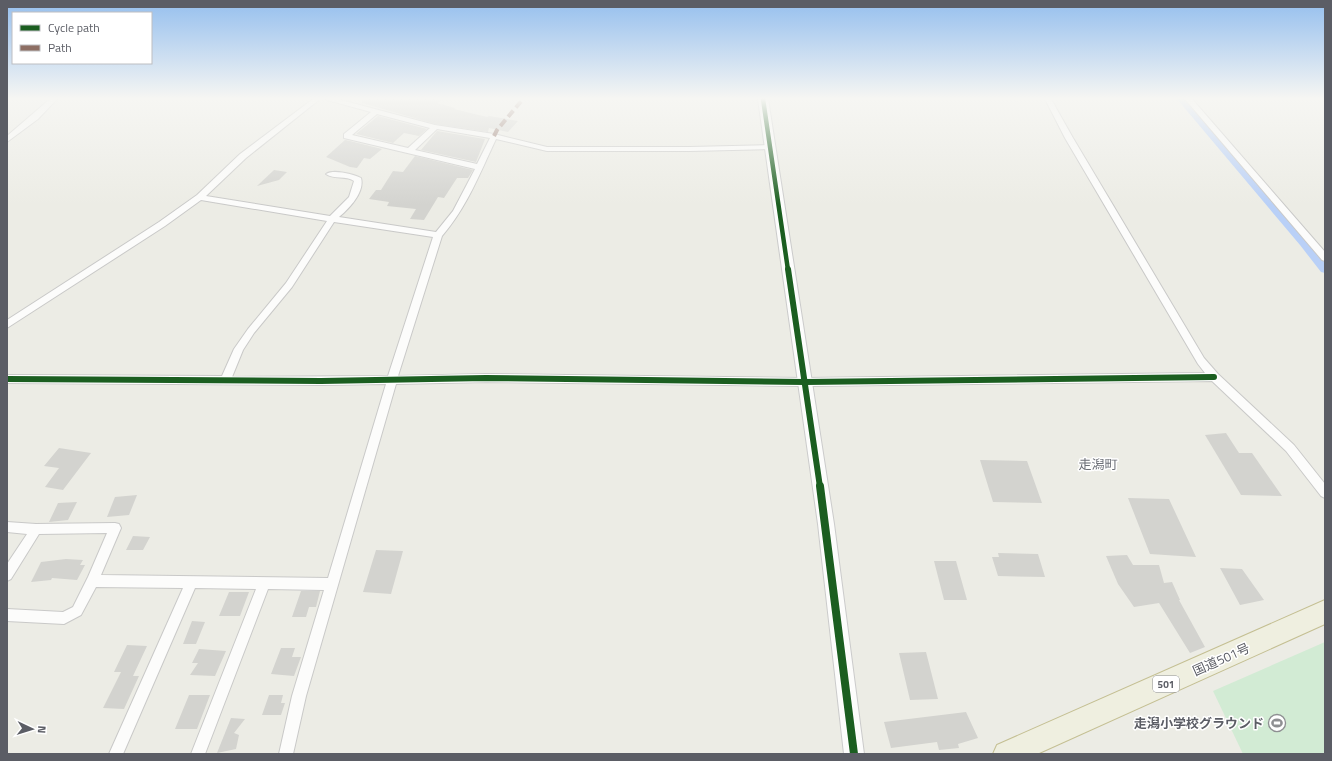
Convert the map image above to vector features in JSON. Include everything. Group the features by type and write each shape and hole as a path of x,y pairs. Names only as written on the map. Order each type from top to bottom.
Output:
{"highway":[{"name":"国道501号","path":"1006,754 1155,689 1325,612"}],"street":[{"path":"7,325 162,224 200,197 243,156 271,135"},
{"path":"349,135 347,136 478,167"},
{"path":"409,151 426,135"},
{"path":"485,135 547,149 690,149 770,147"},
{"path":"768,135 832,568 854,754"},
{"path":"1068,135 1179,326 1201,361 1214,377 1290,448 1325,493"},
{"path":"1219,135 1325,258"},
{"path":"286,754 299,696 392,380 438,235 452,220 462,205 478,167 494,136"},
{"path":"224,380 239,349 251,331 289,285 332,219 342,211 358,186 358,180 352,176 330,174"},
{"path":"200,197 438,235"},
{"path":"7,380 392,380 486,378 805,382 1214,377"},
{"path":"7,527 36,529 115,528 93,581 78,610 64,618 7,615"},
{"path":"7,575 36,529"},
{"path":"93,581 332,584"},
{"path":"116,754 192,582"},
{"path":"198,754 264,583"}],"green space":[{"name":"走潟小学校グラウンド","path":"1325,642 1325,754 1243,754 1213,691"}],"building":[{"path":"358,135 402,135 393,143"},
{"path":"434,135 458,135 485,139 476,162 421,150"},
{"path":"345,140 382,149 370,159 364,158 357,168 350,167 326,157"},
{"path":"415,156 473,170 468,178 457,178 444,198 438,197 424,220 410,219 416,209 387,206 389,202 369,199 376,190 381,190 393,171 403,172"},
{"path":"274,170 287,172 279,180 257,186"},
{"path":"1226,433 1239,453 1252,453 1282,496 1241,495 1205,435"},
{"path":"59,448 91,453 63,490 45,487 59,468 44,466"},
{"path":"980,460 1027,461 1042,503 993,502"},
{"path":"137,495 129,515 107,517 115,497"},
{"path":"1128,498 1169,499 1196,557 1150,554"},
{"path":"77,502 68,520 49,522 58,503"},
{"path":"133,536 150,537 143,550 126,550"},
{"path":"376,550 403,551 391,594 363,592"},
{"path":"998,553 1038,554 1045,577 998,576 992,557 999,557"},
{"path":"1127,555 1133,565 1159,565 1164,583 1172,582 1179,600 1205,647 1190,653 1159,603 1134,607 1118,584 1106,556"},
{"path":"66,559 83,560 80,565 85,565 77,580 52,578 51,580 31,582 41,562"},
{"path":"934,561 956,561 967,600 944,600"},
{"path":"1220,568 1242,569 1264,600 1240,605"},
{"path":"301,591 320,591 316,607 309,607 306,617 292,617"},
{"path":"229,592 249,592 240,616 219,616"},
{"path":"192,621 205,622 196,644 183,644"},
{"path":"127,645 147,646 133,676 139,676 124,709 103,708 121,672 114,672"},
{"path":"281,648 295,648 292,657 301,657 294,676 271,674"},
{"path":"199,649 226,651 215,676 190,675 198,663 192,663"},
{"path":"926,652 938,699 910,700 899,653"},
{"path":"189,695 210,695 197,729 175,729"},
{"path":"269,695 283,695 281,703 285,703 281,715 262,715"},
{"path":"966,712 978,738 958,744 959,748 939,750 937,742 891,748 884,722"},
{"path":"231,718 245,719 234,733 239,735 236,749 217,753"}],"waterway":[{"path":"1212,135 1304,242 1325,269"}],"cycle path":[{"path":"768,135 826,524 854,754"},
{"path":"7,379 321,381 486,378 805,382 1214,377"}],"place":[{"name":"走潟小学校グラウンド","path":"1277,723"}],"district":[{"name":"走潟町","path":"1098,464"}]}
